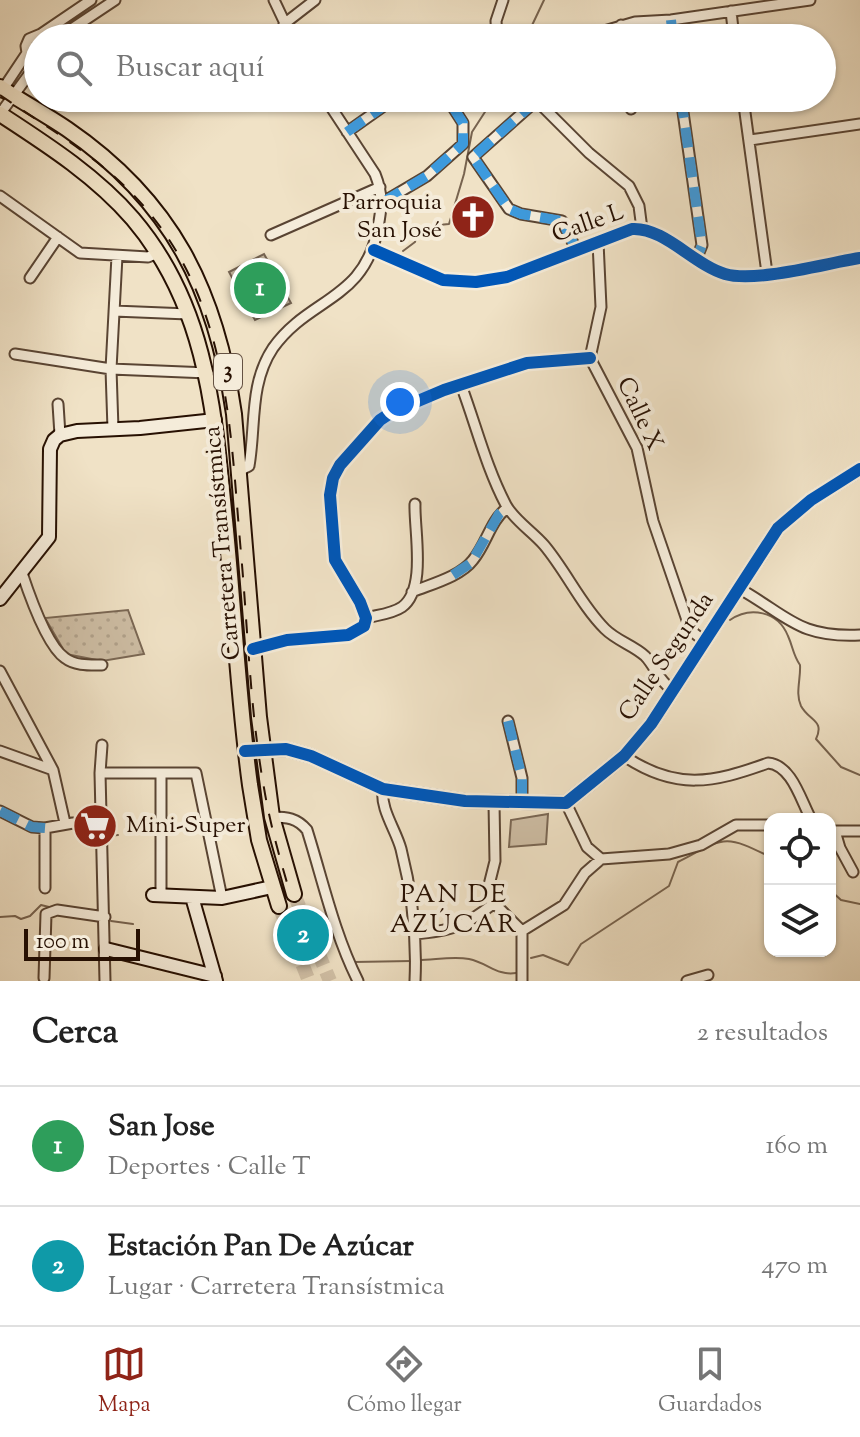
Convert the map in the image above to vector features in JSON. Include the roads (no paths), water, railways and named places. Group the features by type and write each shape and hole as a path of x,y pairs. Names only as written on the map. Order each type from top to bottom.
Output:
{"main road":[{"name":"Carretera Transístmica","path":"4,92 24,104"},
{"name":"Carretera Transístmica","path":"38,112 68,130 117,169 144,197 180,243 206,296 226,364 234,414 253,649 272,817 294,894"},
{"name":"Carretera Transístmica","path":"0,114 92,180 132,218 158,253 188,314 208,373 245,751 259,840 279,906"}],"street":[{"path":"60,24 91,0"},
{"path":"79,24 115,0"},
{"path":"274,0 284,24 315,0"},
{"path":"496,24 503,0"},
{"path":"631,24 810,0"},
{"path":"731,11 732,24"},
{"path":"671,20 671,24"},
{"path":"0,114 4,92 24,58"},
{"path":"4,92 24,74"},
{"path":"239,471 249,466 260,372 274,348 355,280 374,250 383,202 380,187 375,174 334,112"},
{"path":"347,132 375,112"},
{"path":"383,202 427,176 463,144 463,123 456,112"},
{"path":"522,112 473,157 509,209 562,221 576,249"},
{"path":"547,112 629,186 639,206 642,229"},
{"path":"683,112 702,245 696,260"},
{"path":"745,112 767,273"},
{"path":"750,140 860,124"},
{"path":"271,235 380,187"},
{"path":"0,196 80,253 148,257 158,253"},
{"name":"Calle L","path":"374,250 411,268 457,283 507,277 632,229 642,229 729,275 767,273 860,258"},
{"path":"30,278 58,237"},
{"name":"Calle X","path":"598,242 601,307 590,358 637,448 653,521 688,623 704,641"},
{"path":"113,429 111,369 117,256"},
{"path":"114,311 188,314"},
{"path":"15,354 111,369 208,373"},
{"path":"253,649 287,640 348,635 364,626 366,618 360,602 335,560 330,495 333,478 340,465 380,420 392,412 461,385 527,363 590,358"},
{"path":"461,385 484,456 507,508 543,544 599,622 618,641 646,657 665,685 672,689"},
{"path":"58,404 60,435"},
{"path":"0,599 49,537 50,449 60,435 215,420"},
{"name":"Calle Segunda","path":"566,803 624,756 651,724 778,528 811,500 860,469"},
{"path":"366,618 402,607 412,592 419,560 414,527 415,504"},
{"path":"412,592 453,575 471,563 499,514 507,508"},
{"path":"22,573 42,624 60,654 74,663 102,665"},
{"path":"740,589 798,626 822,634 860,635"},
{"path":"0,671 53,770 65,823"},
{"path":"508,721 522,778 522,802"},
{"path":"102,745 105,981"},
{"path":"245,751 286,749 330,762 383,789 494,803 566,803 587,847 601,859"},
{"path":"0,751 53,770"},
{"path":"624,756 670,779 692,782 722,779 775,763 789,778 808,813"},
{"path":"100,773 196,773 222,898"},
{"path":"161,773 157,896 222,898 272,887"},
{"path":"383,789 383,802 404,861 412,903 415,981"},
{"path":"494,803 495,861 488,889 493,904 522,931 522,981"},
{"path":"0,811 32,827 73,823 101,836"},
{"path":"272,817 293,819 307,830 320,882 358,981"},
{"path":"522,931 564,905 585,873 601,859 669,854 701,845 736,825 764,825"},
{"path":"45,828 45,888"},
{"path":"836,830 860,831"},
{"path":"836,838 853,872"},
{"path":"192,897 216,979"},
{"path":"414,934 465,925 493,904"},
{"path":"44,978 46,914 57,910 105,917"},
{"path":"106,949 216,979"},
{"path":"687,981 708,975"}],"waterway":[{"path":"533,24 544,0"},
{"path":"403,251 415,242 418,227 449,224 464,174 472,132 485,112"},
{"path":"730,620 755,612 778,621 800,665 799,701 819,728 816,739 841,767 860,775"},
{"path":"108,836 118,835"},
{"path":"531,958 543,955 568,965 581,944 669,886 678,862 705,848 732,842 764,854"},
{"path":"836,895 841,900 860,904"},
{"path":"0,917 15,916 21,919 30,916 41,905 53,908"},
{"path":"111,921 133,924"},
{"path":"418,960 463,958 503,973 516,973"},
{"path":"354,962 411,961"}],"tunnel":[{"path":"294,894 330,981"},
{"path":"279,906 309,981"}],"railway":[{"path":"0,95 24,111"},
{"path":"25,112 96,162 147,210 174,248 195,288 210,330 228,417 259,759 272,828 290,893"}],"place":[{"name":"Parroquia San José","path":"473,217"},
{"name":"San Jose","path":"260,288"},
{"name":"Mini-Super","path":"95,826"},
{"name":"Estación Pan De Azúcar","path":"303,935"}],"district":[{"name":"PAN DE AZÚCAR","path":"454,910"}]}
